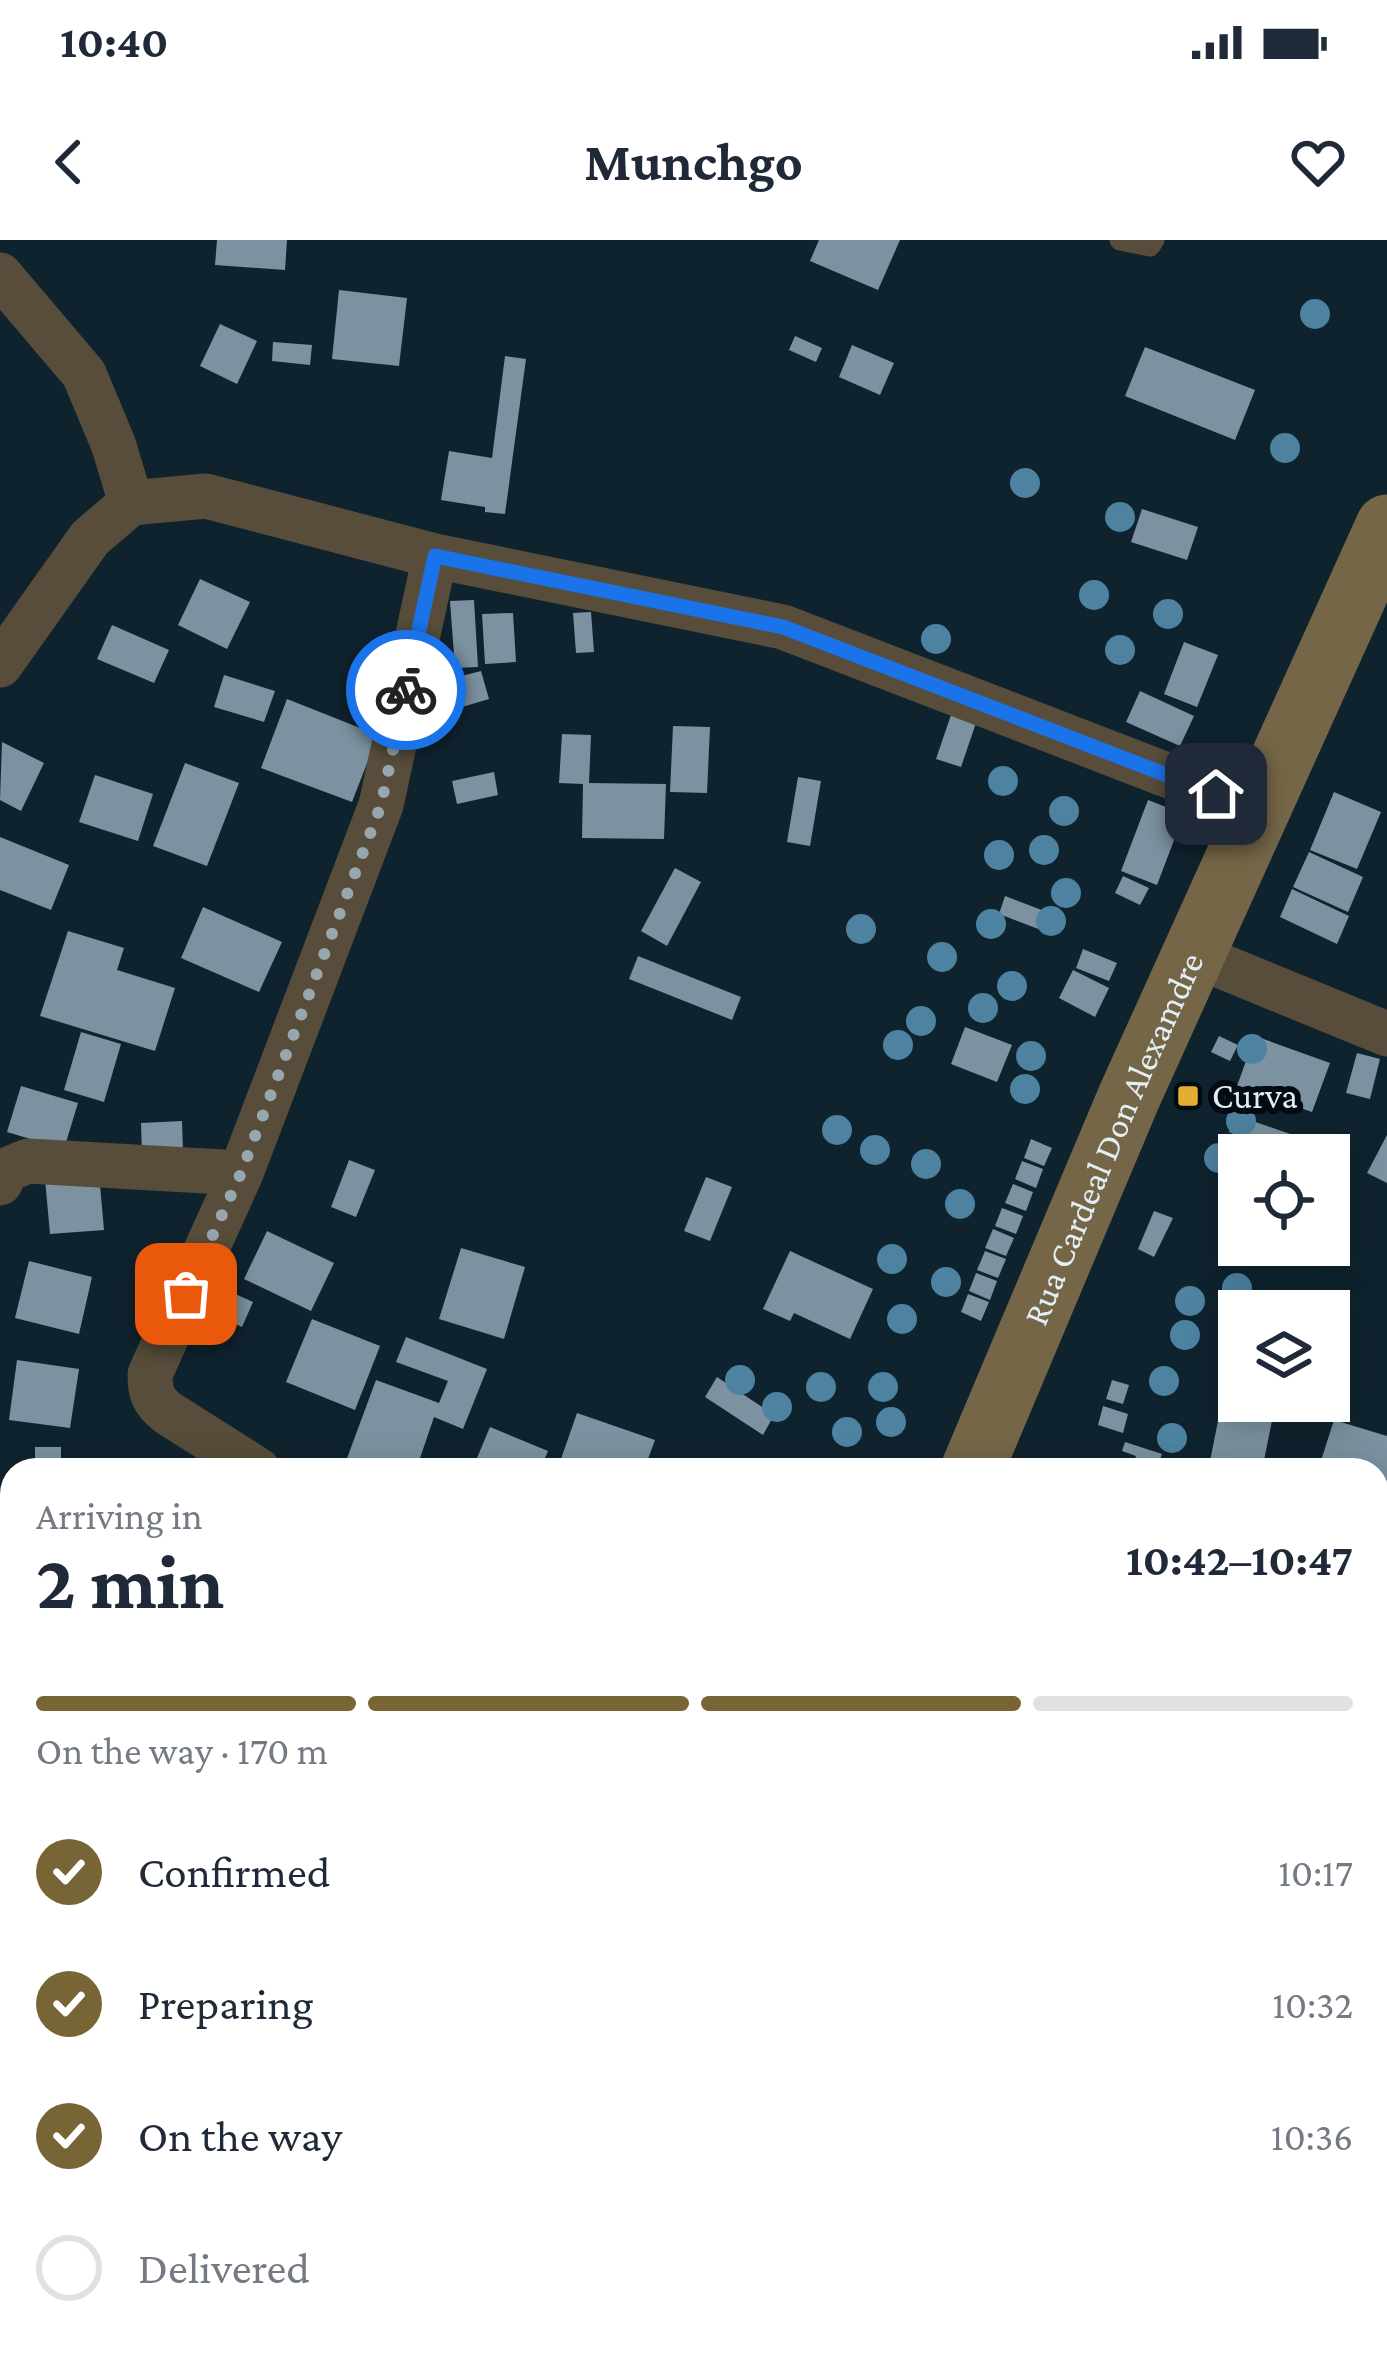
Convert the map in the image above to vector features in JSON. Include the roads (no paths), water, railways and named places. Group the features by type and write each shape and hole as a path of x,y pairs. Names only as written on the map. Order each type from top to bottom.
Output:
{"street":[{"path":"0,274 84,374 131,502"},
{"path":"0,665 90,538 131,502 206,496 435,556 783,627 1260,811"},
{"path":"1374,594 1387,526"},
{"path":"239,1458 154,1402 150,1374 241,1173 381,805 435,556"},
{"name":"Rua Cardeal Don Alexamdre","path":"977,1458 1192,954 1260,811 1374,594"},
{"path":"1192,954 1387,1034"},
{"path":"0,1183 6,1170 28,1161 241,1173"}],"lane":[{"path":"1120,240 1150,246 1154,240"}],"place":[{"name":"Curva","path":"1188,1096"}]}
